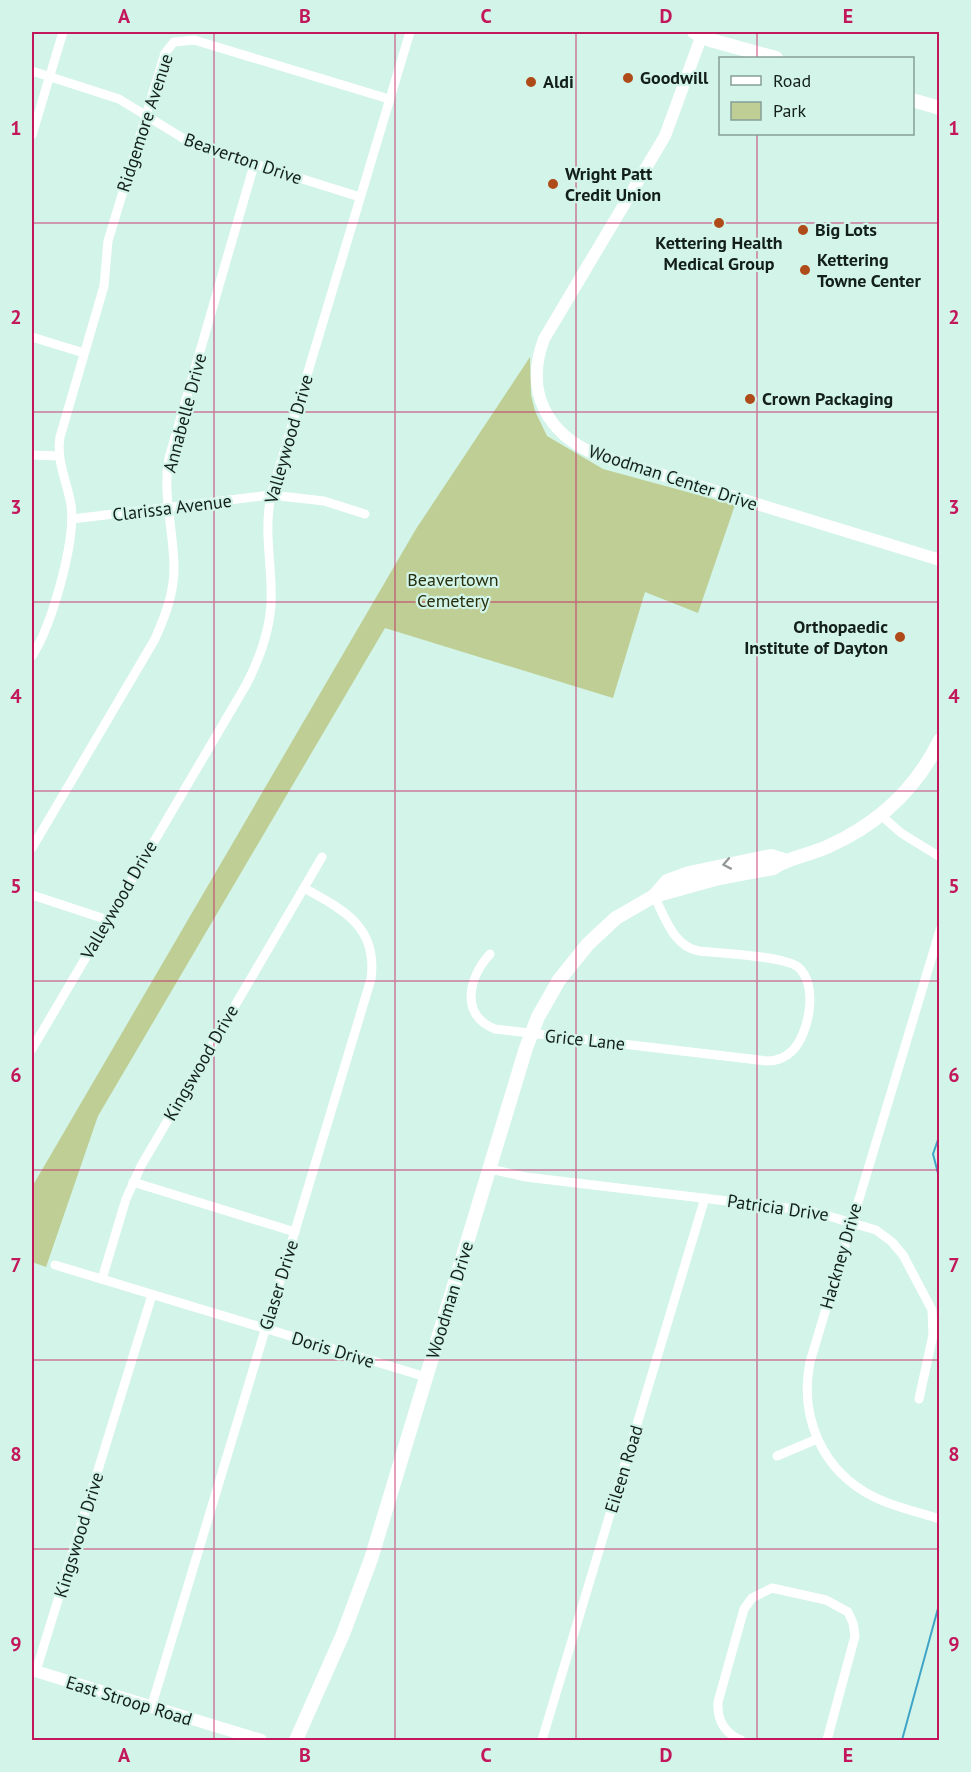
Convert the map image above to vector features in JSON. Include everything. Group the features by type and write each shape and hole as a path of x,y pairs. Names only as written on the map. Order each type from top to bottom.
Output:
{"main road":[{"path":"700,33 773,57"},
{"path":"914,101 939,108"},
{"name":"Woodman Drive","path":"296,1740 364,1578 531,1034 549,994 571,963 616,918 654,896 667,881 689,873 771,856 784,860 829,846 882,816 915,779 939,740"}],"street":[{"path":"32,135 63,32"},
{"name":"Valleywood Drive","path":"32,1049 246,685 259,658 271,606 266,527 271,495 410,32"},
{"name":"Woodman Center Drive","path":"700,33 664,136 544,339 537,374 544,409 562,435 579,448 597,455 939,560"},
{"name":"Ridgemore Avenue","path":"32,656 47,622 69,549 72,519 59,456 60,437 104,286 108,242 165,53 174,42 187,39 389,99"},
{"name":"Beaverton Drive","path":"32,71 119,99 194,145 360,197"},
{"name":"Annabelle Drive","path":"32,848 155,639 166,614 174,571 167,484 169,458 254,165"},
{"path":"32,337 84,353"},
{"path":"32,455 59,456"},
{"name":"Clarissa Avenue","path":"72,519 271,495 324,501 365,514"},
{"path":"882,816 901,833 939,857"},
{"name":"Kingswood Drive","path":"102,1279 133,1182 322,857"},
{"name":"Glaser Drive","path":"151,1708 368,993 373,967 367,941 354,920 340,908 304,888"},
{"path":"32,895 108,920"},
{"name":"Grice Lane","path":"490,954 473,979 470,998 474,1011 489,1026 531,1034 767,1061 787,1055 800,1039 811,996 805,974 786,961 699,951 686,946 676,937 654,896"},
{"name":"Hackney Drive","path":"939,930 807,1375 807,1403 817,1439 832,1465 862,1491 886,1502 939,1519"},
{"name":"Patricia Drive","path":"490,1168 526,1177 811,1211 876,1230 892,1242 928,1299 932,1310 933,1335 919,1399"},
{"path":"133,1182 295,1232"},
{"name":"Eileen Road","path":"542,1740 705,1198"},
{"name":"Doris Drive","path":"55,1265 426,1377"},
{"name":"Kingswood Drive","path":"34,1671 152,1295"},
{"path":"777,1456 817,1439"},
{"path":"741,1740 725,1730 719,1716 718,1702 744,1609 758,1593 772,1588 835,1603 848,1612 853,1623 855,1641 827,1740"},
{"name":"East Stroop Road","path":"34,1671 261,1740"}],"green space":[{"name":"Beavertown Cemetery","path":"530,357 531,395 535,411 547,436 603,469 735,505 698,613 645,592 613,698 385,628 98,1116 46,1267 32,1262 32,1187 416,529"}],"waterway":[{"path":"940,1134 933,1154 940,1181"},
{"path":"902,1740 940,1601"}],"place":[{"name":"Goodwill","path":"628,78"},
{"name":"Aldi","path":"531,82"},
{"name":"Wright Patt Credit Union","path":"553,184"},
{"name":"Kettering Health Medical Group","path":"719,223"},
{"name":"Big Lots","path":"803,230"},
{"name":"Kettering Towne Center","path":"805,270"},
{"name":"Crown Packaging","path":"750,399"},
{"name":"Orthopaedic Institute of Dayton","path":"900,637"}]}
